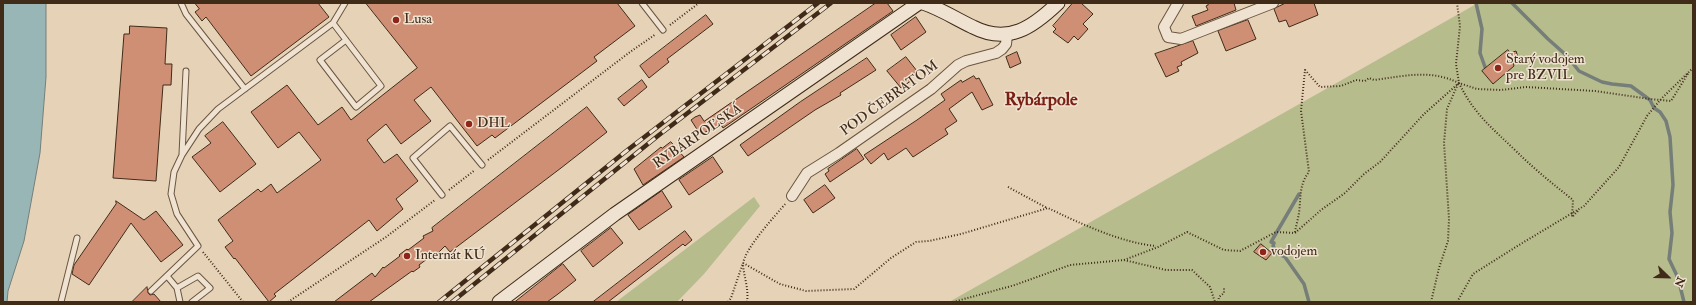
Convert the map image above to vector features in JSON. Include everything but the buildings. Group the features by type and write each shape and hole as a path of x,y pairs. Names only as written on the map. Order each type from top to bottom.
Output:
{"street":[{"name":"RYBÁRPOĽSKÁ","path":"499,302 615,214 919,3"},
{"path":"923,3 947,12 980,30 1007,35 1032,24 1058,3"},
{"path":"1178,3 1164,27 1168,37 1181,39 1273,3"},
{"name":"POD ČEBRATOM","path":"792,196 807,173 839,153 931,89 958,66 966,61 987,56 1002,49 1006,44 1007,35"}],"lane":[{"path":"181,3 186,14 245,89"},
{"path":"151,291 198,246 177,214 170,194 174,172 182,155 199,129 218,109 333,23 344,3"},
{"path":"642,3 663,30"},
{"path":"333,23 346,40 381,86 356,107 320,60 346,40"},
{"path":"182,155 186,71"},
{"path":"442,195 413,158 450,126 482,165"},
{"path":"61,302 77,238"},
{"path":"167,276 177,288 180,302"},
{"path":"177,288 198,276 210,288 192,302"}],"path":[{"path":"288,302 386,237 630,52 699,3"},
{"path":"1456,3 1460,26 1456,64 1459,83 1472,107 1488,126 1532,167 1573,200 1572,217 1584,206 1619,167 1647,116 1661,99 1693,68"},
{"path":"1295,233 1299,214 1301,187 1304,178 1309,172 1301,111 1305,70 1320,87 1341,86 1356,80 1365,81 1369,78 1374,80 1405,75 1432,75 1445,77 1477,89 1500,90 1526,87 1595,91 1671,101 1689,72"},
{"path":"953,302 1014,285 1070,265 1124,260 1187,232 1224,250 1240,251 1276,232 1295,233 1321,210 1345,193 1364,174 1380,162 1424,114 1459,83"},
{"path":"1432,302 1439,268 1448,241 1449,219 1444,143 1447,109 1459,83"},
{"path":"1008,187 1068,218 1141,245 1158,246"},
{"path":"728,302 731,298 743,263 753,244 792,196"},
{"path":"1456,302 1473,274 1518,245 1584,206"},
{"path":"743,263 780,284 806,291 854,289 891,258 916,242 929,241 961,234 1048,208"},
{"path":"198,246 244,302"},
{"path":"1124,260 1166,270 1192,270 1210,287 1217,302"},
{"path":"743,263 748,296 747,302"},
{"path":"1217,302 1219,297 1224,293 1224,288"},
{"path":"682,300 686,302"}],"green space":[{"path":"1478,3 1693,3 1693,302 949,302"},
{"path":"754,197 760,206 704,274 677,302 616,302"}],"water":[{"path":"3,3 46,3 46,77 40,153 24,241 8,291 7,302 3,302"}],"waterway":[{"path":"1476,3 1482,29 1480,53 1485,67"},
{"path":"1512,3 1566,55 1579,71 1602,82 1631,86 1650,100 1654,108 1660,112 1666,121 1670,137 1673,185 1670,212 1672,233 1669,259 1678,278 1684,302"},
{"path":"1299,194 1271,242 1274,243 1273,246 1278,254 1285,257 1304,284 1309,302"}],"railway":[{"path":"439,302 625,152 818,3"},
{"path":"452,302 659,135 831,3"}],"place":[{"name":"Lusa","path":"396,20"},
{"name":"Starý vodojem pre BZVIL","path":"1498,68"},
{"name":"DHL","path":"469,124"},
{"name":"vodojem","path":"1263,252"},
{"name":"Internát KÚ","path":"407,256"}],"district":[{"name":"Rybárpole","path":"1041,101"}]}
